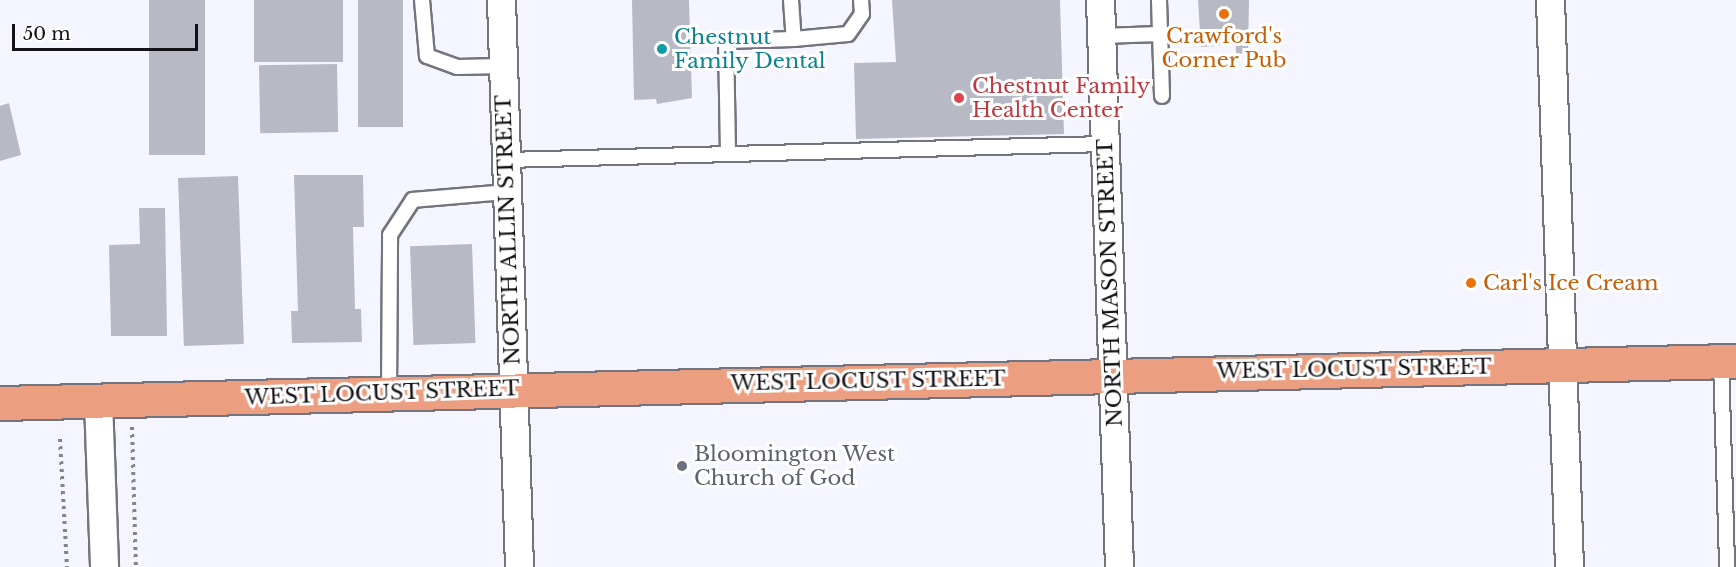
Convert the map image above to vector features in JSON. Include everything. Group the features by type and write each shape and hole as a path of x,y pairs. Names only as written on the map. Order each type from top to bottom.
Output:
{"main road":[{"name":"WEST LOCUST STREET","path":"0,403 1729,361"}],"street":[{"name":"NORTH ALLIN STREET","path":"501,0 519,567"},
{"name":"NORTH MASON STREET","path":"1100,0 1119,567"},
{"path":"1550,0 1569,567"},
{"path":"98,401 104,567"}],"lane":[{"path":"422,0 427,56 457,67 503,66"},
{"path":"791,0 794,39"},
{"path":"728,153 726,41 794,39 848,34 862,14 861,0"},
{"path":"1159,0 1162,96"},
{"path":"1101,36 1160,34"},
{"path":"506,160 1105,144"},
{"path":"389,393 390,235 413,200 507,192"},
{"path":"1727,567 1729,361"}],"path":[{"path":"130,400 136,567"},
{"path":"60,439 67,567"}],"building":[{"path":"149,0 205,0 205,155 149,155"},
{"path":"254,0 343,0 343,62 254,62"},
{"path":"358,0 403,0 403,127 358,127"},
{"name":"Chestnut Family Dental","path":"632,0 689,0 692,98 657,104 656,99 634,100"},
{"name":"Chestnut Family Health Center","path":"892,0 1060,0 1064,134 856,139 854,63 896,62"},
{"name":"Crawford's Corner Pub","path":"1198,0 1249,0 1248,53 1236,54 1235,29 1229,29 1230,45 1201,47"},
{"path":"337,64 338,132 260,133 259,65"},
{"path":"9,103 21,155 0,161 0,106"},
{"path":"294,175 363,175 364,227 353,227 355,309 361,309 362,342 292,343 291,311 298,311"},
{"path":"238,176 244,344 184,346 178,178"},
{"path":"139,208 165,208 167,336 111,336 109,245 140,244"},
{"path":"472,244 475,343 413,345 410,246"}],"place":[{"name":"Crawford's Corner Pub","path":"1224,14"},
{"name":"Chestnut Family Dental","path":"662,49"},
{"name":"Chestnut Family Health Center","path":"959,98"},
{"name":"Carl's Ice Cream","path":"1471,283"},
{"name":"Bloomington West Church of God","path":"682,466"}]}
